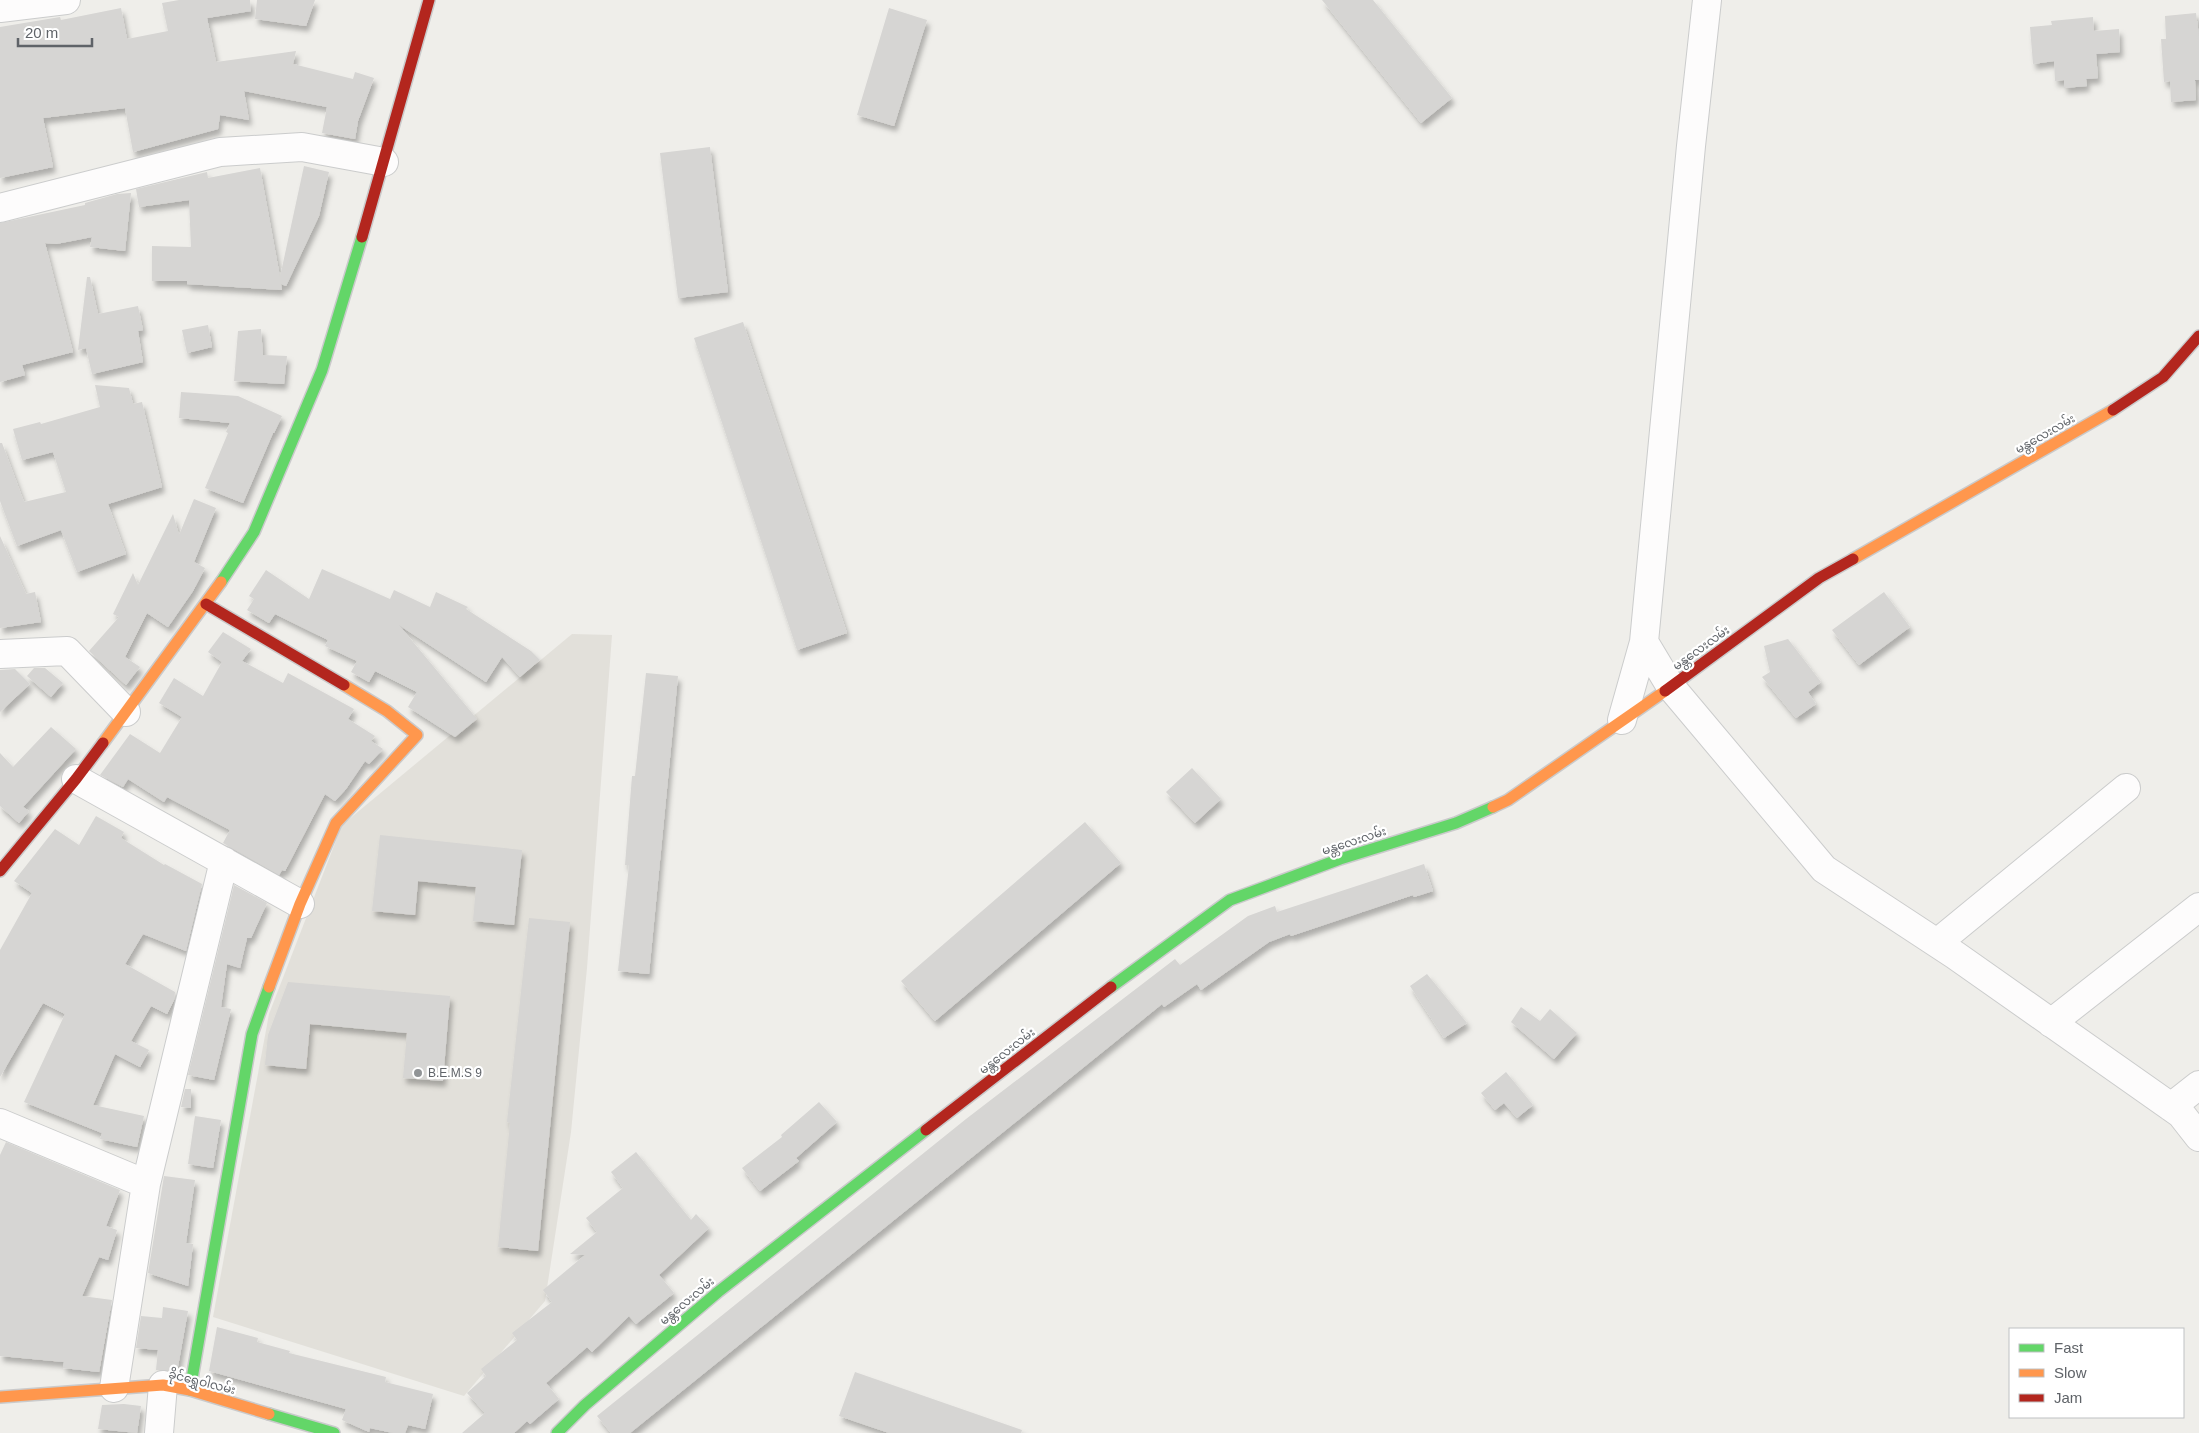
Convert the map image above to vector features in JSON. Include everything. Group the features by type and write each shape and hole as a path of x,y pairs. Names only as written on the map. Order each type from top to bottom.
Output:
{"street":[{"path":"8,5 66,0"},
{"path":"0,871 76,779 206,604 254,532 322,370 384,162 429,0"},
{"path":"1622,720 1644,642 1690,156 1707,0"},
{"path":"0,208 220,152 302,146 384,162"},
{"name":"မန္တလေးလမ်း","path":"557,1433 586,1405 718,1292 1139,965 1230,900 1340,859 1456,823 1508,800 1670,687 1819,578 2101,418 2163,377 2199,336"},
{"path":"190,1390 252,1034 300,904 336,823 417,735 387,711 206,604"},
{"path":"1644,642 1670,687 1824,869 1936,943 2171,1106 2181,1114 2199,1137"},
{"path":"0,654 67,651 126,712"},
{"path":"76,779 300,904"},
{"path":"1936,943 2126,788"},
{"path":"114,1388 146,1184 224,861"},
{"path":"2051,1023 2199,907"},
{"path":"2171,1106 2199,1085"},
{"path":"0,1123 146,1184"},
{"path":"159,1433 163,1385"},
{"name":"ခိုင်ရွှေဝါလမ်း","path":"0,1397 163,1385 190,1390 334,1433"}],"shaded area":[{"name":"B.E.M.S 9","path":"572,634 612,635 587,968 571,1132 545,1301 464,1396 213,1317 269,1014 342,825"}],"building":[{"path":"179,0 250,0 251,11 207,18 216,62 296,51 293,64 353,79 355,72 374,78 358,121 355,139 322,133 327,107 244,91 249,120 220,115 218,129 133,152 125,108 43,118 53,167 0,178 0,27 60,17 61,20 121,8 127,39 168,31 162,3"},
{"path":"257,0 315,0 306,26 255,19"},
{"path":"1322,0 1373,0 1452,98 1421,123"},
{"path":"889,8 927,20 894,126 857,115"},
{"path":"2196,13 2199,36 2199,80 2195,80 2196,100 2171,102 2170,81 2164,82 2161,39 2166,39 2165,16"},
{"path":"2093,17 2094,31 2119,29 2120,52 2096,54 2098,78 2086,79 2087,86 2064,88 2064,80 2055,81 2054,61 2033,64 2030,27 2052,25 2051,21"},
{"path":"710,147 728,292 678,298 660,153"},
{"path":"304,166 329,172 319,216 286,286 281,284 282,290 187,284 187,281 152,281 152,246 191,247 189,200 139,207 136,189 207,172 208,178 260,168 280,277"},
{"path":"131,193 125,251 90,247 92,237 56,244 45,243 73,352 22,365 25,375 0,382 0,223 85,205 85,203 117,194"},
{"path":"87,277 90,277 98,314 138,306 143,330 138,331 143,362 92,374 86,348 78,350"},
{"path":"743,322 847,633 797,650 694,338"},
{"path":"208,325 212,347 187,353 182,330"},
{"path":"261,329 263,355 287,356 284,384 234,381 238,331"},
{"path":"95,385 129,388 133,404 142,402 162,487 108,504 126,554 77,572 61,530 17,546 0,501 0,443 2,443 24,502 66,492 53,452 22,460 13,429 40,422 41,424 100,407"},
{"path":"181,392 238,396 282,416 243,503 205,488 228,433 226,432 230,423 179,418"},
{"path":"194,499 216,508 194,562 205,568 193,591 168,627 147,613 125,657 140,667 126,685 89,651 119,617 113,614 133,573 138,585 173,514 179,535"},
{"path":"0,536 26,594 35,592 41,622 0,628"},
{"path":"322,569 390,599 394,590 430,607 436,592 468,607 466,609 531,651 540,660 520,677 502,657 486,682 399,625 477,719 455,737 408,707 417,692 375,671 369,682 351,672 357,661 325,646 328,640 275,614 269,623 247,610 254,599 249,596 266,570 309,599"},
{"path":"1884,592 1910,627 1859,665 1832,630"},
{"path":"223,632 251,649 242,661 283,683 288,673 354,709 348,719 375,736 371,741 383,749 369,764 365,761 346,789 335,801 325,794 285,871 282,870 279,875 223,843 230,830 167,797 164,802 128,779 123,787 100,775 130,734 160,753 182,717 159,703 174,678 203,696 222,662 208,652"},
{"path":"1788,639 1821,682 1808,692 1816,704 1796,718 1762,677 1770,672 1764,646"},
{"path":"34,668 45,668 63,683 51,697 27,676"},
{"path":"15,669 30,684 0,712 0,670"},
{"path":"646,673 678,676 649,974 618,971 629,865 625,865 632,776 635,776"},
{"path":"51,727 76,749 23,807 29,811 19,823 0,806 0,753 13,767"},
{"path":"1192,768 1221,799 1195,823 1166,792"},
{"path":"96,816 124,832 121,838 164,865 202,884 186,951 143,934 125,964 175,992 174,1000 167,1014 151,1006 131,1041 149,1050 140,1067 115,1054 93,1105 144,1116 137,1147 100,1139 102,1133 24,1102 65,1014 43,1003 0,1077 0,950 32,893 14,881 55,829 79,845"},
{"path":"1085,822 1121,863 935,1021 901,981"},
{"path":"380,835 522,850 514,925 473,921 476,887 418,881 415,915 372,911"},
{"path":"1424,864 1433,891 1414,897 1413,895 1269,942 1201,990 1197,984 1164,1007 1162,1004 630,1433 611,1433 597,1416 966,1119 1175,959 1180,965 1248,916 1275,906 1277,912"},
{"path":"234,885 267,903 251,938 247,938 240,968 227,964 221,1007 231,1009 214,1080 188,1075"},
{"path":"529,918 570,922 538,1251 498,1247 510,1123 507,1122"},
{"path":"1427,974 1467,1023 1444,1038 1410,986"},
{"path":"288,982 450,996 443,1081 403,1078 407,1033 310,1024 306,1069 265,1065 268,1035"},
{"path":"1521,1007 1540,1021 1550,1009 1577,1033 1554,1059 1511,1022"},
{"path":"1506,1072 1533,1105 1517,1118 1504,1103 1495,1110 1481,1093"},
{"path":"185,1089 191,1089 191,1108 181,1107"},
{"path":"819,1102 837,1122 796,1158 799,1161 760,1191 742,1168 782,1137 781,1135"},
{"path":"195,1116 221,1120 213,1168 188,1164"},
{"path":"6,1142 120,1190 106,1226 117,1230 108,1260 99,1257 82,1296 112,1300 99,1372 63,1368 64,1362 0,1356 0,1155"},
{"path":"636,1152 691,1220 696,1214 709,1228 659,1275 674,1293 636,1324 629,1316 592,1352 587,1347 546,1383 559,1399 530,1424 527,1421 514,1433 462,1433 485,1413 467,1393 486,1376 481,1369 517,1340 512,1333 552,1302 543,1290 585,1255 570,1254 597,1232 586,1218 623,1188 611,1172"},
{"path":"164,1176 195,1180 186,1243 193,1244 188,1286 148,1273"},
{"path":"163,1307 188,1311 177,1372 156,1370 158,1350 136,1348 141,1316 162,1318"},
{"path":"217,1327 258,1338 257,1342 290,1351 289,1353 386,1377 385,1382 433,1394 425,1429 408,1425 405,1433 393,1433 370,1428 369,1432 342,1420 346,1409 209,1371"},
{"path":"855,1372 1022,1430 1021,1433 889,1433 839,1416"},
{"path":"124,1404 141,1406 137,1433 98,1429 102,1405"}],"traffic: fast":[{"path":"221,582 254,532 322,370 362,237"},
{"path":"1111,987 1230,900 1340,859 1456,823 1493,807"},
{"path":"190,1390 252,1034 269,987"},
{"path":"557,1433 585,1405 718,1292 926,1130"},
{"path":"269,1414 334,1433"}],"traffic: slow":[{"path":"1853,559 2113,410"},
{"path":"103,743 221,582"},
{"path":"269,987 300,904 336,823 417,735 387,711 344,685"},
{"path":"1493,807 1508,800 1665,691"},
{"path":"0,1397 163,1385 190,1390 269,1414"}],"traffic: jam":[{"path":"362,237 429,0"},
{"path":"2113,410 2163,377 2199,336"},
{"path":"1665,691 1819,578 1853,559"},
{"path":"206,604 344,685"},
{"path":"0,871 76,779 103,743"},
{"path":"926,1130 1111,987"}],"place":[{"name":"B.E.M.S 9","path":"418,1073"}]}
